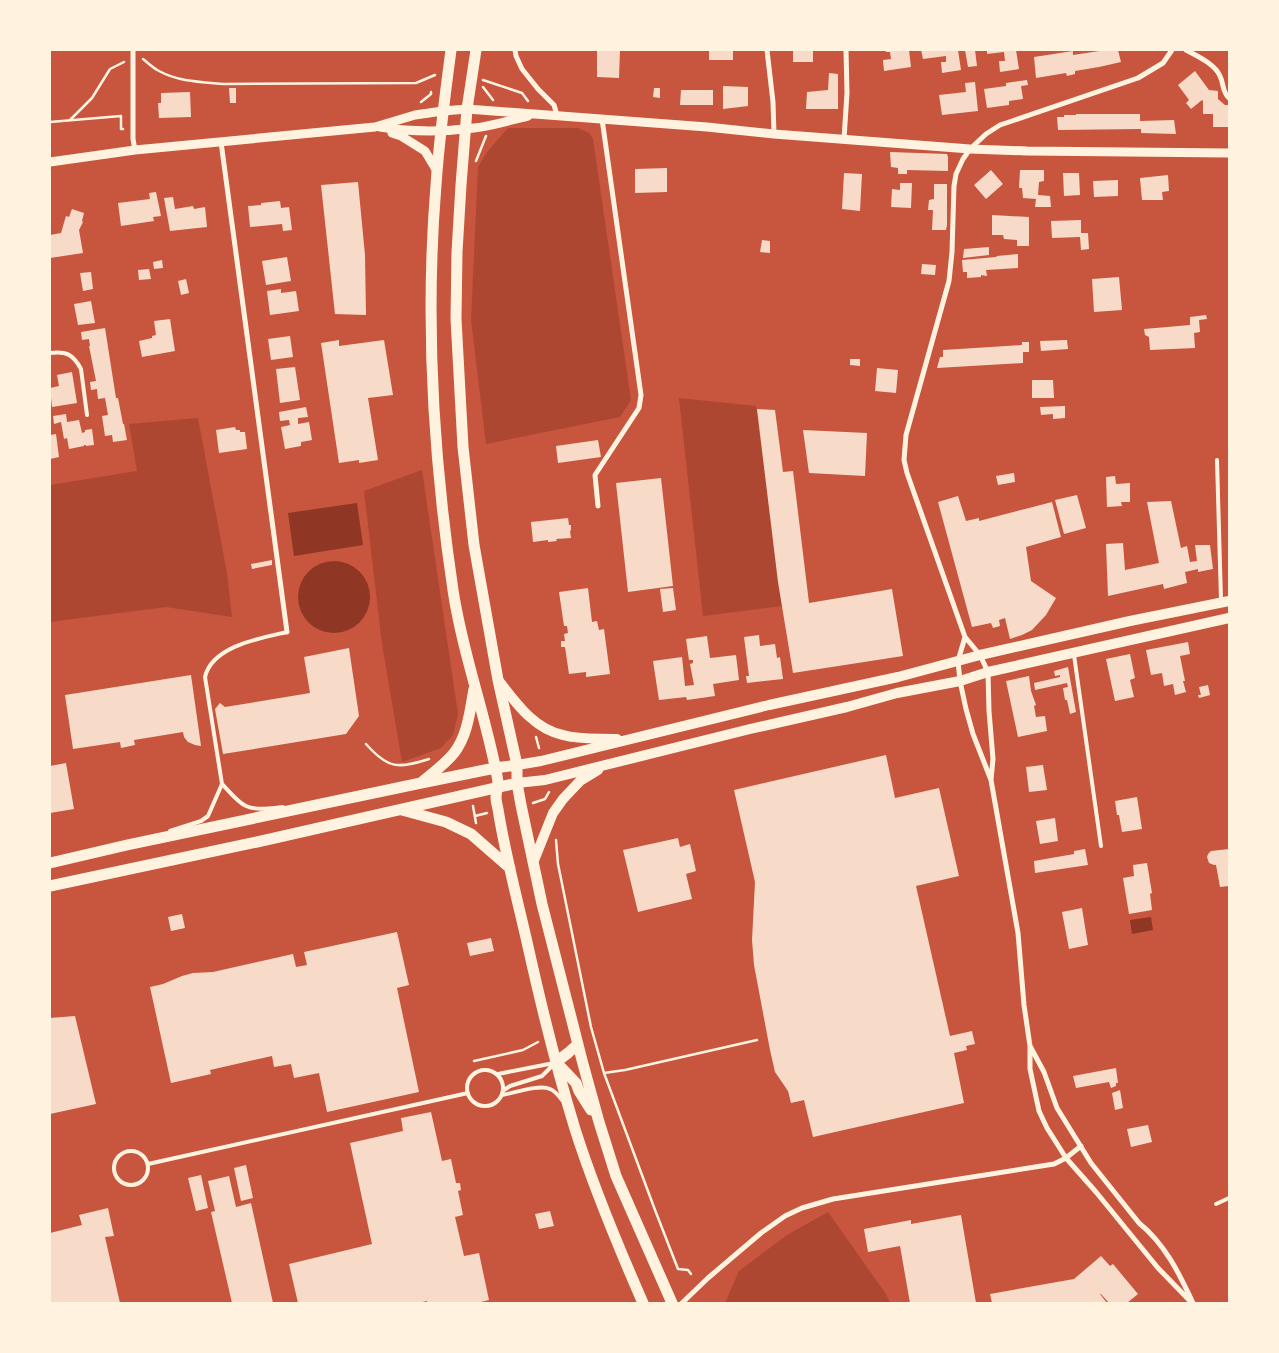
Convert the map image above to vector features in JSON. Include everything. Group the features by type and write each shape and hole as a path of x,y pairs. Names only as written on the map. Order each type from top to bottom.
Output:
{"main road":[{"path":"451,50 437,171 431,311 437,453 454,592 462,640 475,685 499,786 496,796 510,868 556,1062 594,1187 643,1303"},
{"path":"476,50 476,80 467,109 465,128 457,252 456,319 463,447 472,526 498,680 517,765 517,783 533,863 578,1044 616,1176 672,1303"},
{"path":"50,863 420,783 541,761 769,705 898,677 980,655 1130,621 1225,602"},
{"path":"50,886 402,810 499,786 545,780 847,707 897,693 960,681 988,672 1229,618"},
{"path":"498,680 528,715 550,731 573,737 631,739"},
{"path":"420,783 448,760 461,742 469,720 475,685"},
{"path":"533,863 548,823 558,806 580,781 607,764"},
{"path":"402,810 446,822 471,834 510,868"},
{"path":"556,1062 578,1044"},
{"path":"556,1062 576,1083 599,1122"}],"street":[{"path":"132,50 132,128 135,150"},
{"path":"515,50 522,69 554,105 557,115"},
{"path":"767,50 773,102 774,134"},
{"path":"844,139 847,102 846,50"},
{"path":"991,780 993,758 988,672 980,655 965,637 907,474 904,460 906,435 949,281 954,186 960,166 970,149 986,134 1000,125 1138,78 1163,63 1172,50"},
{"path":"1186,50 1206,61 1216,70 1220,76 1225,94 1229,98"},
{"path":"50,162 135,150 375,127 415,115 467,109 970,149 1229,153"},
{"path":"375,127 441,131 475,128 537,114"},
{"path":"598,506 595,475 639,408 641,395 602,119"},
{"path":"375,127 401,136 424,151 437,171"},
{"path":"221,142 287,632"},
{"path":"965,637 958,661 960,681 973,734 991,780 1018,933 1024,1005 1030,1046 1030,1069 1039,1111 1047,1128 1066,1158 1158,1268 1193,1303"},
{"path":"1030,1046 1044,1072 1057,1108 1091,1163 1138,1223 1147,1229 1167,1252 1193,1303"},
{"path":"682,1303 708,1278 762,1233 785,1216 802,1208 833,1200 1054,1164 1066,1158 1081,1146"}],"lane":[{"path":"50,353 66,353 73,358 81,369 87,415"},
{"path":"1216,460 1225,602"},
{"path":"127,845 208,816 222,784 205,677 206,670 212,662 234,647 287,632"},
{"path":"1074,653 1101,846"},
{"path":"222,784 241,803 256,809 325,804"},
{"path":"498,1074 504,1084 504,1090 495,1104 483,1106 473,1102 467,1087 468,1081 476,1072 487,1070 498,1074 556,1062"},
{"path":"504,1090 510,1086 542,1076 556,1062"},
{"path":"502,1095 543,1087 550,1088 569,1107"},
{"path":"148,1164 468,1093"},
{"path":"125,1151 137,1151 142,1154 148,1164 147,1175 144,1180 134,1185 118,1180 113,1170 116,1159 125,1151"},
{"path":"1216,1204 1229,1198"}],"path":[{"path":"70,120 92,98 110,69 132,58 142,59 158,71 175,79 224,84 416,83 435,76 440,71 448,72"},
{"path":"476,80 493,100"},
{"path":"476,80 522,93 537,114"},
{"path":"50,122 121,116 121,129 132,128"},
{"path":"474,163 487,132"},
{"path":"529,737 536,735"},
{"path":"366,744 377,757 391,764 408,765 433,758"},
{"path":"533,802 545,800 550,791"},
{"path":"472,805 477,826 475,828"},
{"path":"475,816 488,812"},
{"path":"552,843 555,837 560,874 591,1027 604,1073 678,1269"},
{"path":"474,1061 523,1050 542,1040"},
{"path":"604,1073 757,1040"},
{"path":"674,1272 678,1269 688,1270 691,1274"}],"shaded area":[{"path":"508,128 578,128 589,133 593,139 631,400 620,417 486,444 471,320 478,167 487,152"},
{"path":"679,398 756,406 782,606 703,616"},
{"path":"198,418 227,573 232,617 166,607 50,622 50,485 137,471 129,424"},
{"path":"422,470 458,714 453,735 441,748 402,762 382,644 364,491"},
{"path":"357,503 363,545 294,556 288,513"},
{"path":"334,561 354,567 364,577 370,597 364,617 354,627 334,633 314,627 304,617 298,597 304,577 314,567"},
{"path":"1151,917 1153,930 1132,934 1130,920"},
{"path":"828,1212 886,1294 890,1303 725,1303 739,1271 787,1235"}],"building":[{"path":"597,50 620,50 619,78 597,77"},
{"path":"709,50 733,50 733,60 709,60"},
{"path":"793,50 813,50 813,62 793,62"},
{"path":"885,50 909,50 911,67 884,71 883,60 891,59 890,52"},
{"path":"921,50 958,50 961,70 942,73 941,62 946,62 946,56 923,59"},
{"path":"965,50 975,50 977,66 968,67"},
{"path":"987,50 1016,50 1019,69 1000,72 999,61 1005,61 1004,52 987,54"},
{"path":"1118,50 1121,62 1075,71 1075,74 1067,76 1066,73 1036,78 1034,57 1073,51 1073,55"},
{"path":"1195,71 1209,90 1218,91 1218,99 1225,105 1229,105 1229,127 1213,127 1213,114 1203,114 1202,100 1191,109 1186,103 1189,100 1178,85"},
{"path":"829,73 838,74 838,109 806,109 807,92 828,90"},
{"path":"1027,80 1028,85 1021,86 1023,99 1009,101 1009,105 987,108 984,89 1006,86 1006,83"},
{"path":"975,82 978,111 942,115 939,95 966,92 965,83"},
{"path":"723,86 748,87 748,106 723,109"},
{"path":"229,88 236,88 236,103 230,103"},
{"path":"654,88 660,88 660,98 653,97"},
{"path":"681,90 713,90 713,105 680,105"},
{"path":"190,92 191,117 159,118 158,103 161,103 161,93"},
{"path":"1076,114 1140,114 1140,121 1174,120 1176,134 1141,133 1141,129 1058,130 1057,117"},
{"path":"890,152 947,154 948,171 907,170 907,174 898,174 898,168 891,167"},
{"path":"667,168 667,192 635,193 635,169"},
{"path":"991,170 1003,184 986,199 974,185"},
{"path":"1020,170 1044,170 1044,181 1039,182 1038,195 1050,196 1051,207 1035,207 1036,199 1023,198 1022,188 1019,188"},
{"path":"844,173 862,174 860,211 842,209"},
{"path":"1063,173 1079,173 1080,195 1064,196"},
{"path":"1168,175 1169,191 1162,192 1163,200 1142,200 1140,178"},
{"path":"1118,180 1118,196 1094,197 1093,181"},
{"path":"358,182 365,255 366,315 335,314 321,185"},
{"path":"900,183 912,183 911,208 891,207 892,189 900,190"},
{"path":"934,184 947,184 946,230 932,230 933,210 928,210 929,200 934,199"},
{"path":"156,192 161,216 153,217 154,221 121,226 118,203 150,199 149,193"},
{"path":"173,197 175,209 193,206 194,209 205,207 207,227 170,231 164,198"},
{"path":"280,201 281,208 289,207 292,230 283,231 282,224 250,227 248,206"},
{"path":"72,209 84,213 83,222 79,230 83,253 50,258 50,235 61,233 66,216 69,217"},
{"path":"992,215 1029,217 1029,246 1017,246 1017,240 1004,239 1003,235 992,235"},
{"path":"1081,220 1081,233 1088,233 1089,249 1081,250 1080,237 1052,238 1051,221"},
{"path":"762,240 770,241 770,253 760,252"},
{"path":"989,247 989,255 963,258 964,249"},
{"path":"1018,254 1018,268 986,270 987,276 981,275 981,277 967,278 967,272 963,272 962,260"},
{"path":"287,257 291,281 266,285 262,261"},
{"path":"162,260 163,268 154,269 153,262"},
{"path":"922,264 936,265 935,275 921,274"},
{"path":"149,269 151,279 139,280 138,270"},
{"path":"91,272 93,289 83,291 80,273"},
{"path":"1119,277 1122,310 1094,312 1092,279"},
{"path":"186,279 189,293 181,295 178,281"},
{"path":"281,289 281,293 296,291 299,311 270,315 267,291"},
{"path":"91,301 95,323 78,325 74,304"},
{"path":"1206,315 1207,319 1199,320 1200,332 1194,333 1195,348 1150,350 1149,337 1145,335 1144,329 1190,325 1190,317"},
{"path":"170,319 175,351 142,357 139,341 156,335 154,321"},
{"path":"105,328 116,398 118,398 127,440 113,442 112,435 105,436 102,416 108,415 105,398 98,399 97,389 91,390 90,382 96,381 89,339 82,340 81,332"},
{"path":"290,336 293,357 271,360 268,339"},
{"path":"339,340 339,346 384,340 393,395 368,398 378,460 359,463 359,460 339,463 321,343"},
{"path":"1067,340 1068,349 1041,351 1040,341"},
{"path":"1022,342 1029,342 1029,352 1023,352 1023,363 937,368 940,357 943,357 943,350 1022,345"},
{"path":"850,359 860,359 860,366 850,365"},
{"path":"295,367 300,400 280,403 276,369"},
{"path":"877,368 898,370 896,393 875,391"},
{"path":"72,372 77,403 52,407 50,388 59,386 57,375"},
{"path":"1032,380 1053,380 1054,398 1032,398"},
{"path":"1065,406 1065,418 1053,419 1053,414 1041,415 1040,407"},
{"path":"306,407 308,417 298,418 298,424 309,422 312,440 301,442 301,446 285,449 281,427 290,425 289,420 280,421 279,412"},
{"path":"757,409 775,410 783,472 793,471 809,603 892,589 903,656 793,673 778,582"},
{"path":"66,414 67,422 79,420 82,433 85,430 92,429 94,445 84,445 69,449 67,438 64,439 61,422 54,424 53,416"},
{"path":"235,427 240,432 245,432 247,449 219,453 216,430"},
{"path":"803,430 867,433 865,476 809,473"},
{"path":"56,434 59,457 50,459 50,435"},
{"path":"598,440 601,457 558,463 556,446"},
{"path":"1014,473 1015,482 998,485 996,476"},
{"path":"1115,476 1116,484 1130,483 1130,502 1121,502 1122,506 1107,507 1106,477"},
{"path":"661,478 673,586 628,592 616,483"},
{"path":"1077,495 1086,528 1064,534 1055,500"},
{"path":"958,496 966,521 979,518 979,521 1052,502 1061,537 1026,547 1031,581 1056,598 1046,615 1032,630 1010,639 1005,618 999,620 1000,626 993,628 991,623 972,627 938,502"},
{"path":"1171,501 1181,548 1187,546 1190,562 1197,561 1195,545 1210,545 1213,569 1198,572 1198,569 1185,572 1187,583 1164,589 1163,584 1108,596 1106,544 1123,543 1125,570 1159,563 1147,502"},
{"path":"568,518 569,525 571,525 571,538 556,539 557,541 548,542 548,540 533,542 531,522"},
{"path":"272,560 272,565 252,569 251,564"},
{"path":"588,588 592,622 597,621 599,630 604,629 610,674 586,677 586,672 569,674 565,647 561,647 561,641 565,641 564,634 568,633 567,626 564,626 559,592"},
{"path":"673,588 676,610 663,612 660,589"},
{"path":"759,635 760,646 775,644 777,658 780,657 783,679 747,683 746,676 749,676 744,637"},
{"path":"707,636 710,658 736,655 739,680 713,684 715,696 687,700 686,697 659,700 653,661 682,657 685,686 694,685 690,664 693,663 693,660 689,660 686,639"},
{"path":"1188,642 1190,654 1180,656 1186,692 1175,695 1173,684 1164,686 1162,673 1151,675 1146,650"},
{"path":"349,648 359,716 346,734 223,754 215,709 220,703 225,707 310,693 304,657"},
{"path":"1130,654 1135,678 1130,680 1134,697 1115,701 1106,659"},
{"path":"1068,667 1076,712 1070,714 1063,688 1068,687 1067,683 1035,690 1034,683 1060,677 1060,675 1055,676 1054,671"},
{"path":"191,675 201,746 188,742 183,732 134,740 135,745 121,748 120,742 73,749 65,695"},
{"path":"1029,676 1031,691 1036,705 1034,706 1036,717 1045,716 1047,731 1018,737 1006,681"},
{"path":"1208,685 1210,695 1199,698 1198,695 1201,695 1199,687"},
{"path":"886,755 895,798 939,788 959,876 916,886 950,1036 972,1031 975,1044 966,1046 967,1050 954,1053 964,1103 813,1137 804,1100 791,1103 788,1091 775,1072 754,965 752,940 755,882 734,790"},
{"path":"66,763 74,809 50,813 50,766"},
{"path":"1043,765 1047,790 1029,792 1026,767"},
{"path":"1137,797 1142,829 1122,832 1115,801"},
{"path":"1055,818 1058,841 1040,844 1036,821"},
{"path":"678,838 680,847 690,844 696,871 686,874 692,899 638,912 623,850"},
{"path":"1085,849 1088,865 1035,873 1034,861 1074,854 1074,851"},
{"path":"1229,849 1229,886 1220,887 1216,865 1209,863 1207,857 1211,851"},
{"path":"1147,863 1152,893 1150,894 1152,910 1129,914 1123,878 1134,876 1133,865"},
{"path":"1082,908 1088,945 1069,949 1062,912"},
{"path":"182,914 185,928 171,931 168,917"},
{"path":"397,932 409,985 397,988 419,1092 327,1112 319,1073 294,1078 291,1064 274,1067 272,1056 210,1070 211,1074 171,1083 150,987 193,973 213,972 293,954 296,967 307,965 304,952"},
{"path":"491,938 494,951 470,956 467,943"},
{"path":"75,1016 96,1104 50,1114 50,1018"},
{"path":"1116,1068 1118,1083 1116,1083 1116,1086 1111,1088 1109,1082 1076,1088 1073,1076"},
{"path":"1120,1090 1123,1108 1115,1110 1112,1093"},
{"path":"431,1112 442,1161 451,1159 456,1183 460,1183 461,1190 458,1191 463,1215 455,1217 464,1256 479,1253 489,1300 477,1303 427,1303 427,1301 418,1303 298,1303 289,1264 372,1244 350,1143 403,1131 401,1118"},
{"path":"1148,1125 1152,1142 1131,1147 1127,1129"},
{"path":"246,1165 253,1198 241,1201 234,1168"},
{"path":"201,1175 208,1208 196,1211 188,1178"},
{"path":"229,1176 236,1207 251,1203 273,1303 232,1303 211,1212 215,1211 208,1181"},
{"path":"108,1208 114,1236 105,1237 120,1303 50,1303 50,1233 82,1225 79,1215"},
{"path":"550,1211 554,1226 539,1229 535,1214"},
{"path":"961,1215 976,1303 910,1303 900,1246 868,1252 864,1229 911,1220 911,1224"},
{"path":"1101,1256 1110,1266 1113,1264 1138,1294 1127,1303 1109,1303 1100,1294 1107,1303 992,1303 990,1294 1074,1279"}]}
